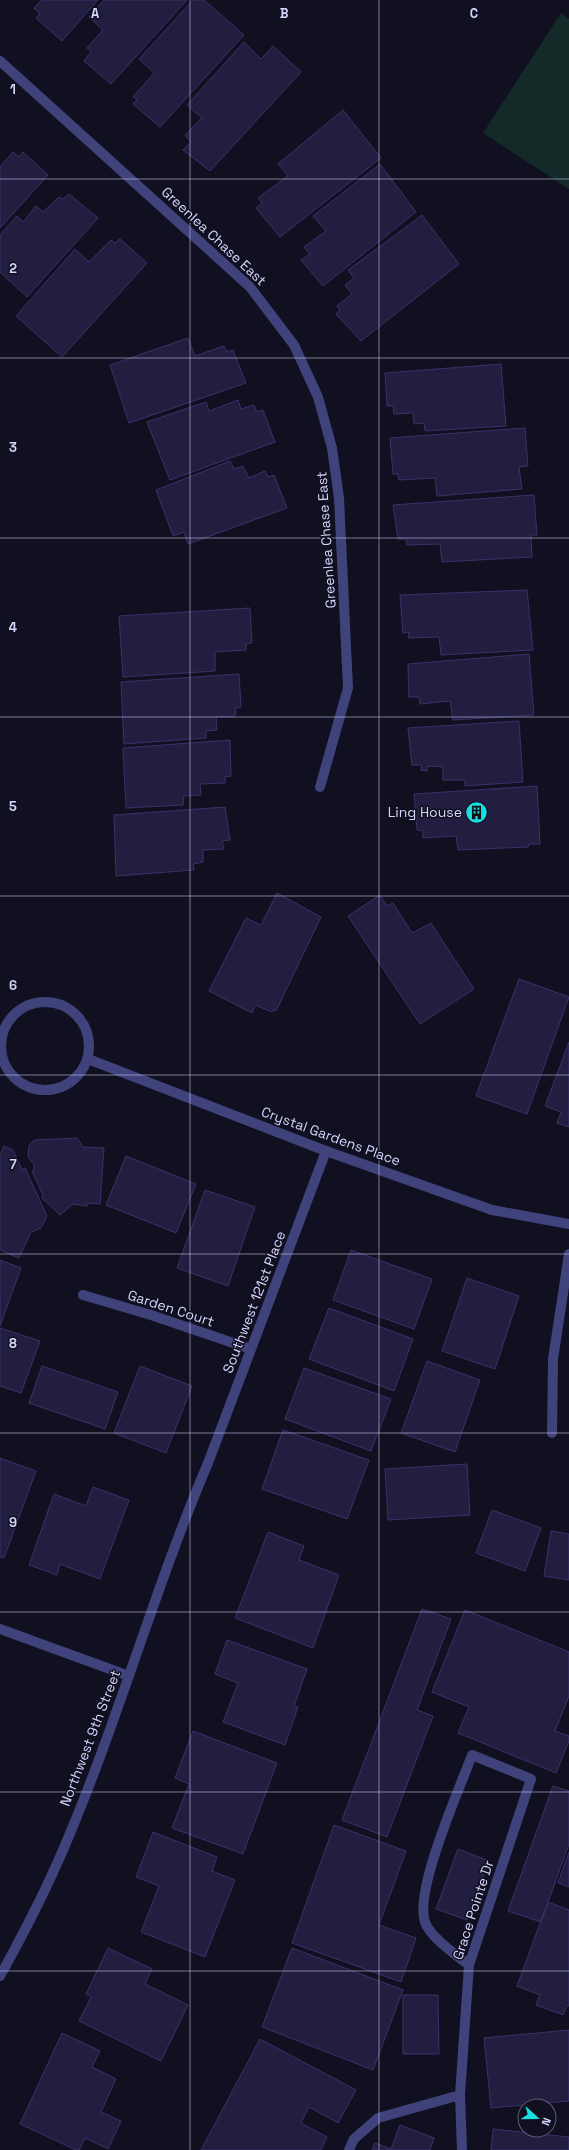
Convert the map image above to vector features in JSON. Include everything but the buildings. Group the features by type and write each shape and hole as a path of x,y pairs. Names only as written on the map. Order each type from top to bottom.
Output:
{"street":[{"name":"Greenlea Chase East","path":"0,61 250,287 294,345 318,397 332,448 339,498 348,688 320,786"},
{"path":"53,1002 70,1009 84,1023 90,1044 88,1059 76,1079 61,1088 37,1090 22,1085 8,1070 1,1055 3,1026 18,1010 31,1004 53,1002"},
{"name":"Crystal Gardens Place","path":"88,1059 326,1151 492,1210 569,1224"},
{"name":"Southwest 121st Place","path":"191,1504 208,1463 326,1151"},
{"path":"552,1433 553,1359 569,1254"},
{"name":"Garden Court","path":"83,1295 151,1315 251,1349"},
{"name":"Northwest 9th Street","path":"0,1976 66,1843 129,1676 191,1504"},
{"path":"0,1629 129,1676"},
{"name":"Grace Pointe Dr","path":"462,2150 460,2095 468,1965 531,1779 472,1755 428,1874 422,1903 425,1922 433,1934 468,1965"},
{"path":"349,2150 354,2139 378,2118 460,2095"}],"green space":[{"path":"561,13 569,19 569,189 483,133"}],"place":[{"name":"Ling House","path":"477,812"}]}
